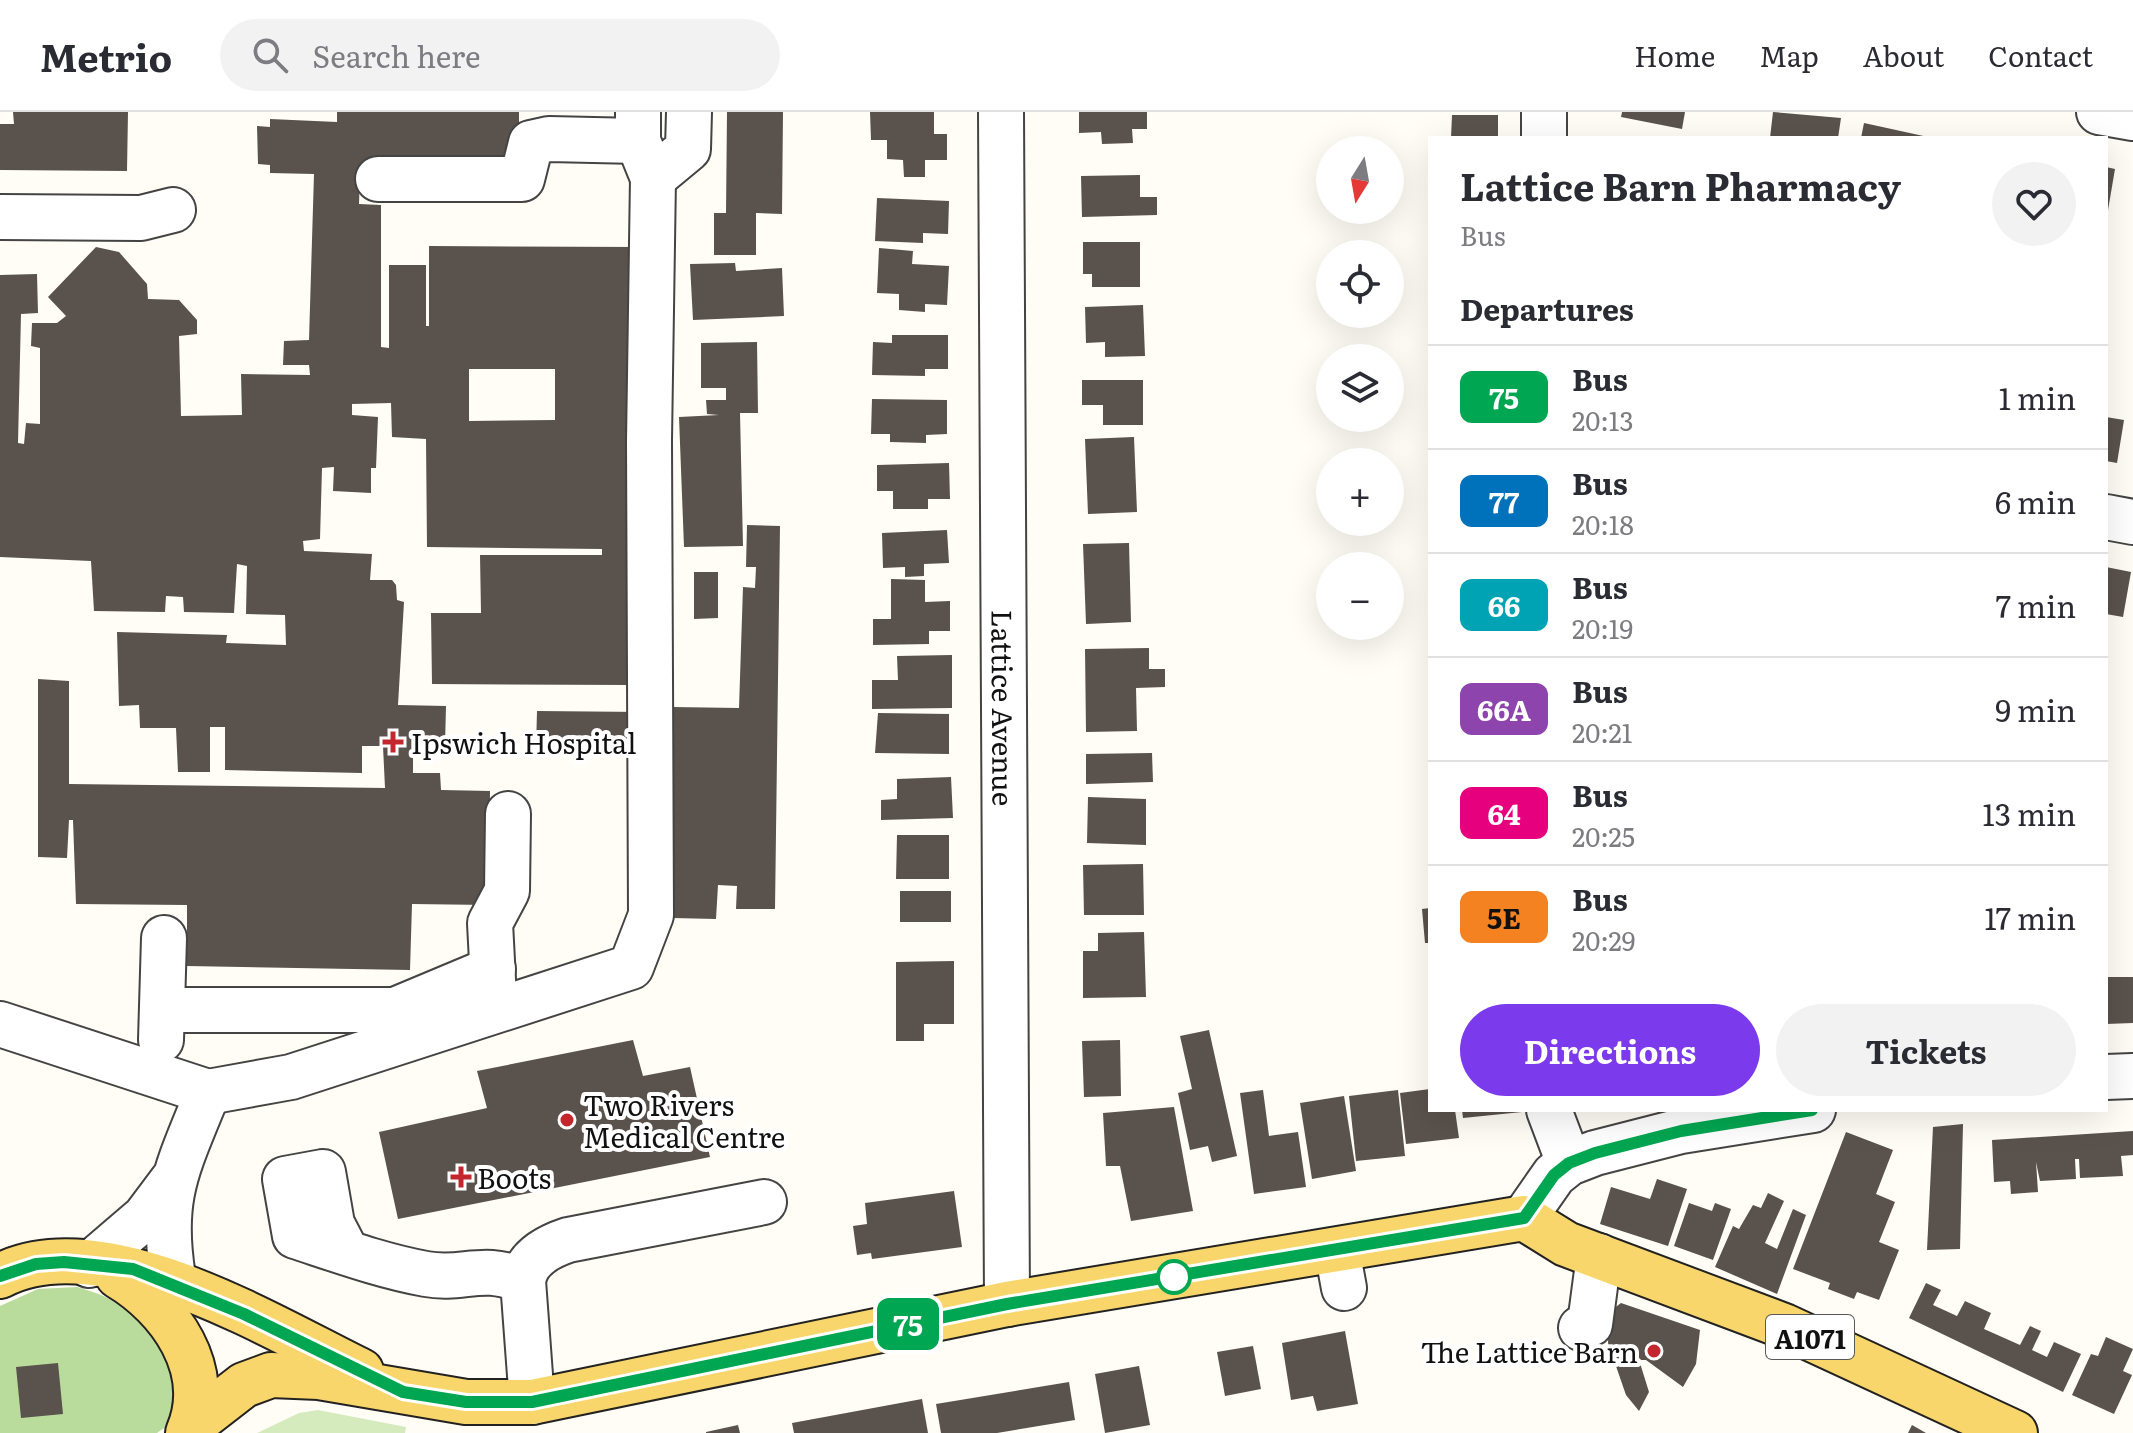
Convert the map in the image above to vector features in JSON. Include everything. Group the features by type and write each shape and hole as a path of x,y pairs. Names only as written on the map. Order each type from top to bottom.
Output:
{"main road":[{"path":"187,1431 244,1385 271,1375 319,1377 466,1402 532,1402 1007,1304 1340,1269 1524,1218"},
{"name":"A1071","path":"1524,1218 1566,1244 1784,1326 2015,1433"},
{"path":"0,1276 36,1264 133,1269 174,1283 403,1392"},
{"path":"89,1265 118,1276 142,1291 162,1310 178,1332 190,1358 195,1385 187,1431"}],"street":[{"path":"378,179 522,179 531,143 549,126 643,144 688,149 689,112"},
{"name":"Lattice Avenue","path":"1001,112 1007,1304"},
{"path":"1544,112 1544,136"},
{"path":"2099,112 2133,118"},
{"path":"0,1024 208,1092 291,1077 631,967 651,915 649,441 643,144"},
{"path":"0,217 141,218 173,210"},
{"path":"2108,517 2133,522"},
{"path":"495,1012 490,923 507,891 508,814"},
{"path":"159,1074 164,938"},
{"path":"162,1010 395,1010 493,969"},
{"path":"2108,1077 2133,1076"},
{"path":"174,1283 166,1220 172,1181 208,1092"},
{"path":"1550,1112 1569,1163"},
{"path":"1524,1218 1542,1188 1569,1163 1681,1131 1800,1112"},
{"path":"89,1265 145,1217 172,1181"},
{"path":"532,1402 523,1281 524,1273 541,1252 568,1240 764,1202"},
{"path":"347,1253 425,1274 452,1275 484,1270 523,1281"},
{"path":"1581,1328 1590,1324 1599,1256"}],"green space":[{"path":"77,1287 123,1305 156,1332 166,1349 176,1393 175,1420 157,1433 0,1433 0,1306 38,1289"},
{"path":"318,1410 406,1427 405,1433 257,1433 299,1413"}],"building":[{"path":"13,112 128,112 127,171 0,170 0,124 14,124"},
{"path":"337,112 519,112 519,174 360,172 359,204 381,205 381,347 389,348 389,265 426,265 426,326 429,326 429,246 639,247 631,685 432,684 431,613 481,613 480,555 602,555 602,549 427,547 426,439 392,437 391,403 352,404 352,415 378,417 376,468 371,468 371,493 333,491 334,467 322,468 320,539 303,541 304,551 372,554 370,580 392,580 396,585 397,600 404,602 398,705 446,706 445,745 413,746 413,773 440,773 441,790 490,791 489,905 412,904 410,970 187,966 187,905 76,904 73,820 69,820 67,858 38,857 38,679 69,681 69,784 385,788 383,746 362,746 362,773 225,770 225,727 210,727 210,772 178,772 176,728 140,728 139,705 119,706 117,632 227,635 226,643 286,645 285,615 246,614 247,566 237,564 234,613 184,612 183,597 166,596 165,612 94,611 91,561 0,557 0,275 37,274 38,313 21,314 18,443 24,444 26,423 40,424 40,348 31,346 32,323 57,323 66,316 48,297 96,247 119,252 147,284 148,299 179,300 197,320 197,334 179,336 181,416 242,415 241,374 310,375 309,365 283,365 284,341 309,340 314,174 270,173 270,165 258,164 257,126 270,127 270,119 337,122","holes":["469,369 555,369 555,420 469,421"]},
{"path":"727,112 783,112 782,214 756,213 756,255 714,255 714,213 726,213"},
{"path":"870,112 934,112 934,134 947,134 947,160 925,160 925,177 904,177 903,160 887,159 887,140 871,140"},
{"path":"1079,112 1147,112 1147,129 1132,129 1133,143 1102,144 1101,132 1079,133"},
{"path":"1622,112 1685,112 1682,129 1621,117"},
{"path":"1773,112 1841,118 1838,136 1770,136"},
{"path":"1452,115 1498,115 1498,136 1451,136"},
{"path":"1864,123 1923,136 1861,136"},
{"path":"2108,167 2115,169 2108,210"},
{"path":"1140,175 1140,197 1157,197 1157,215 1082,217 1081,176"},
{"path":"877,198 949,201 948,234 923,233 923,243 875,241"},
{"path":"1083,242 1140,242 1140,287 1092,287 1092,274 1083,274"},
{"path":"879,248 913,251 912,264 949,266 947,305 925,304 925,312 899,310 899,294 877,293"},
{"path":"735,263 736,271 782,268 784,316 693,320 690,264"},
{"path":"1143,305 1145,356 1105,357 1105,342 1086,343 1085,307"},
{"path":"892,335 948,335 948,369 925,369 925,376 872,375 873,342 892,343"},
{"path":"757,342 758,413 740,413 743,546 684,547 679,417 719,415 707,414 706,400 726,400 726,388 701,388 701,343"},
{"path":"1082,380 1143,380 1143,425 1103,425 1103,405 1082,405"},
{"path":"872,399 947,400 947,434 926,435 926,443 890,442 890,434 871,434"},
{"path":"2108,417 2124,420 2117,463 2108,461"},
{"path":"1134,437 1137,512 1088,514 1085,439"},
{"path":"949,463 950,499 928,499 928,509 893,509 893,491 877,491 877,465"},
{"path":"747,525 780,526 775,909 736,909 737,886 718,885 716,919 673,918 672,707 739,708 743,587 755,588 756,567 746,567"},
{"path":"947,530 949,563 924,564 924,576 905,577 905,567 883,568 882,533"},
{"path":"1129,543 1131,622 1086,624 1083,544"},
{"path":"2108,567 2131,572 2123,617 2108,614"},
{"path":"694,572 718,572 718,618 694,619"},
{"path":"891,579 925,580 925,602 950,601 950,631 929,631 929,644 873,645 873,619 891,619"},
{"path":"1149,648 1149,669 1165,669 1165,687 1136,688 1137,731 1086,732 1085,649"},
{"path":"952,655 952,708 872,709 872,680 898,680 897,656"},
{"path":"537,711 643,712 643,749 536,748"},
{"path":"878,713 949,714 949,754 875,753"},
{"path":"1152,753 1153,782 1086,784 1086,754"},
{"path":"951,777 953,818 881,820 881,800 897,799 897,779"},
{"path":"1088,797 1146,799 1146,845 1087,843"},
{"path":"897,835 949,835 949,879 896,879"},
{"path":"1143,864 1144,915 1084,915 1083,865"},
{"path":"900,891 951,891 951,922 900,922"},
{"path":"1428,908 1428,943 1425,943 1422,909"},
{"path":"1144,932 1146,997 1083,998 1083,951 1098,951 1098,933"},
{"path":"954,961 954,1024 924,1024 924,1041 896,1041 896,962"},
{"path":"2108,977 2133,977 2133,1023 2108,1024"},
{"path":"1209,1030 1237,1156 1212,1162 1208,1146 1190,1150 1178,1093 1192,1089 1180,1036"},
{"name":"Two Rivers Medical Centre","path":"633,1040 643,1076 690,1067 710,1157 398,1219 379,1132 487,1108 477,1071"},
{"path":"1120,1040 1121,1096 1084,1097 1082,1041"},
{"path":"1428,1089 1428,1112 1455,1112 1459,1138 1406,1144 1400,1093"},
{"path":"1263,1090 1269,1136 1298,1132 1306,1187 1254,1194 1240,1093"},
{"path":"1398,1090 1405,1156 1356,1161 1349,1096"},
{"path":"1344,1096 1356,1171 1312,1179 1300,1103"},
{"path":"1174,1107 1193,1211 1131,1221 1120,1166 1106,1166 1103,1113"},
{"path":"1462,1112 1522,1112 1463,1118"},
{"path":"1963,1124 1960,1249 1927,1250 1933,1127"},
{"path":"2133,1131 2133,1155 2121,1156 2123,1176 2080,1178 2079,1159 2075,1159 2076,1179 2040,1181 2036,1162 2038,1192 2011,1194 2010,1181 1994,1182 1992,1140"},
{"path":"1846,1132 1893,1150 1876,1194 1895,1202 1879,1242 1899,1250 1879,1300 1857,1292 1854,1299 1828,1289 1830,1283 1793,1269"},
{"path":"1657,1179 1687,1189 1668,1246 1600,1224 1611,1187 1650,1199"},
{"path":"954,1191 962,1247 872,1259 871,1253 857,1255 853,1226 867,1224 865,1203"},
{"path":"1768,1193 1784,1201 1765,1243 1777,1249 1793,1209 1806,1215 1777,1294 1715,1267 1733,1226 1739,1229 1753,1205 1761,1208"},
{"path":"1689,1203 1712,1211 1715,1203 1731,1209 1713,1260 1674,1246"},
{"path":"1926,1283 1941,1290 1933,1305 1957,1316 1965,1301 1991,1313 1984,1329 2020,1345 2030,1326 2041,1331 2032,1350 2047,1357 2054,1342 2081,1354 2063,1392 1909,1318"},
{"name":"The Lattice Barn","path":"1621,1303 1700,1330 1696,1364 1683,1387 1646,1360 1639,1360 1649,1392 1639,1411 1626,1395 1608,1343 1609,1312"},
{"path":"1345,1331 1358,1404 1317,1411 1313,1396 1291,1400 1282,1343"},
{"path":"2106,1337 2133,1349 2123,1371 2132,1375 2114,1414 2072,1395 2091,1354 2098,1356"},
{"path":"1253,1346 1261,1389 1225,1396 1217,1352"},
{"path":"58,1363 63,1414 21,1418 16,1367"},
{"path":"1139,1366 1150,1425 1105,1433 1095,1374"},
{"path":"1069,1382 1075,1420 997,1433 941,1433 936,1404"},
{"path":"922,1399 928,1433 794,1433 792,1423"},
{"path":"738,1425 740,1433 706,1433 706,1432"},
{"path":"1912,1425 1926,1433 1908,1433"}],"bus line":[{"name":"75","path":"0,1276 36,1264 64,1262 133,1269 244,1314 403,1392 466,1402 532,1402 1007,1304 1524,1218 1542,1188 1569,1163 1595,1153 1681,1131 1800,1112"}],"place":[{"name":"Ipswich Hospital","path":"393,742"},
{"name":"Two Rivers Medical Centre","path":"567,1120"},
{"name":"Boots","path":"461,1177"},
{"name":"The Lattice Barn","path":"1654,1351"}]}
